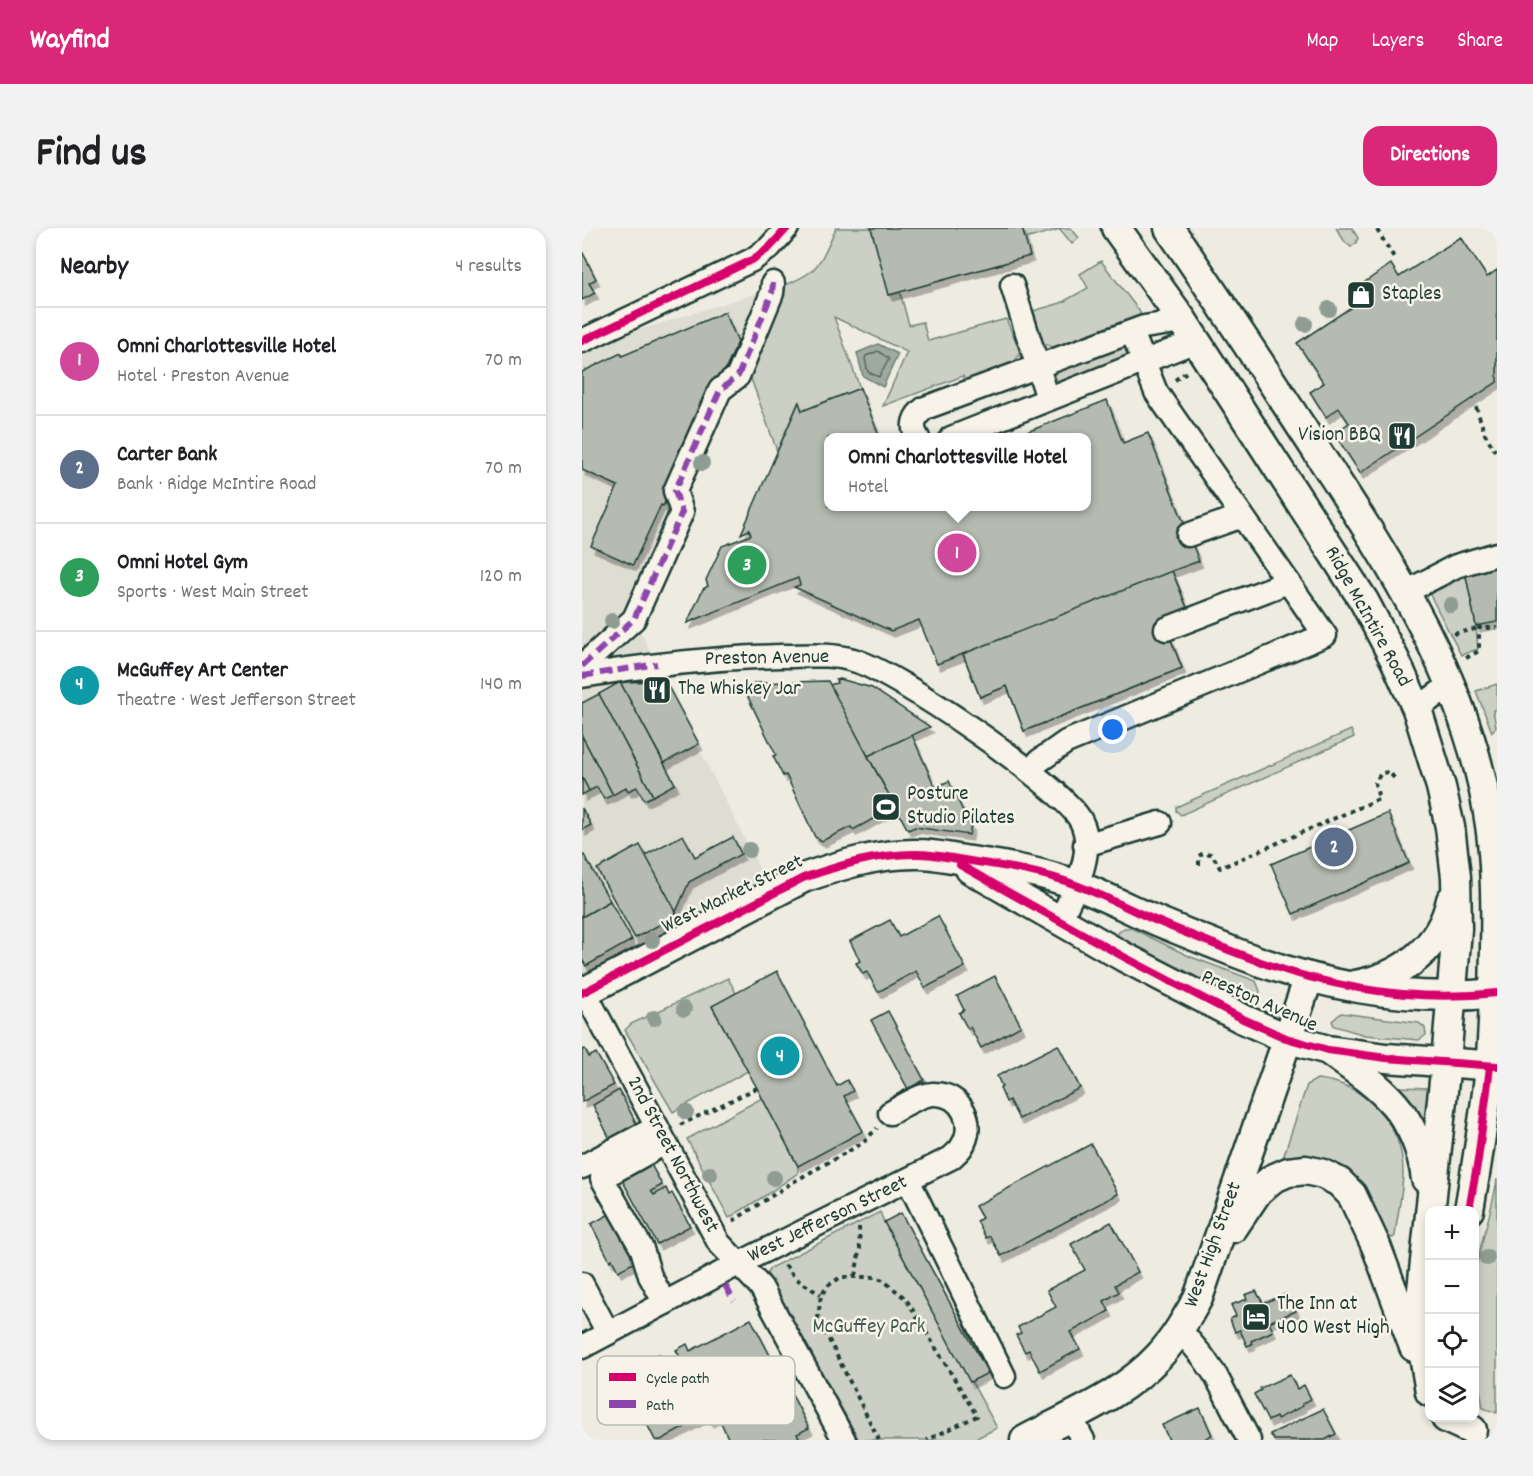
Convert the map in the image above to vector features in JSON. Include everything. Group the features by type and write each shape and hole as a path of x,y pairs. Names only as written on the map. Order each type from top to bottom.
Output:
{"main road":[{"name":"Ridge McIntire Road","path":"1169,228 1365,524 1406,592 1442,663 1455,672 1490,823 1497,879 1494,1067 1470,1206"},
{"name":"Ridge McIntire Road","path":"1120,232 1189,331 1364,601 1395,660 1417,709 1441,787 1450,827 1456,877 1457,929 1452,997 1430,1206"},
{"path":"1120,232 1173,276 1183,278 1201,274"},
{"path":"1189,331 1239,332"},
{"name":"West Market Street","path":"583,990 803,878 880,856 919,854 944,857 988,864 1077,886"},
{"name":"West Market Street","path":"944,857 976,872 1060,920"},
{"path":"1345,987 1376,981 1407,965 1424,952 1448,915 1456,877"},
{"name":"Preston Avenue","path":"1077,886 1237,954 1345,987 1414,996 1452,997 1496,993"},
{"name":"Preston Avenue","path":"1060,920 1138,965 1243,1019 1286,1038 1328,1050 1386,1058 1494,1067"},
{"name":"West High Street","path":"1025,1440 1077,1428 1105,1399 1134,1379 1160,1356 1180,1330 1198,1298 1286,1038 1309,977"},
{"path":"1328,1050 1384,1093 1395,1103 1410,1124 1424,1163 1430,1206"},
{"path":"1211,1261 1258,1191 1272,1179 1288,1172 1306,1170 1323,1174 1339,1182 1352,1195 1376,1246 1425,1376"},
{"path":"1425,1259 1420,1331 1426,1368"},
{"path":"1438,1422 1445,1440"},
{"path":"1455,1422 1472,1429"}],"street":[{"path":"582,341 752,260 769,248 787,228"},
{"path":"582,666 634,619 682,512 675,491 720,390 738,376 772,293 773,283"},
{"path":"1012,285 1048,399"},
{"path":"916,433 913,426 915,419 925,408 1144,327 1189,331"},
{"path":"963,433 1144,362 1189,331"},
{"path":"1039,761 1066,742 1325,635 1156,392 1132,332"},
{"path":"925,408 945,412 950,425 947,433"},
{"path":"1188,535 1242,516"},
{"path":"1406,592 1456,566 1497,554"},
{"path":"1167,629 1288,582"},
{"name":"Preston Avenue","path":"582,676 657,664 725,657 828,656 853,660 877,668 967,726 1065,800 1082,822 1085,845 1084,865 1077,886 1060,920"},
{"path":"1417,709 1455,672"},
{"path":"1085,845 1160,822"},
{"name":"2nd Street Northwest","path":"583,990 666,1133 719,1243 761,1287 844,1440"},
{"name":"West Jefferson Street","path":"582,1347 740,1263 951,1158 961,1148 968,1128 967,1117 962,1107 955,1099 944,1094 919,1097 890,1113"},
{"path":"582,1167 666,1133"},
{"path":"665,1303 651,1276 642,1249 602,1178 666,1133"},
{"path":"908,1180 1004,1376"},
{"path":"582,1284 608,1333"},
{"path":"1180,1330 1203,1356 1216,1376 1249,1440"}],"path":[{"path":"1377,230 1395,259"},
{"path":"1166,386 1192,369"},
{"path":"1476,407 1485,434 1495,451"},
{"path":"1455,672 1479,651 1479,628"},
{"path":"1447,636 1479,628 1497,628"},
{"path":"1199,865 1199,856 1203,853 1212,854 1220,868 1379,799 1375,783 1381,773 1389,772 1397,781"},
{"path":"666,1133 757,1088"},
{"path":"727,1225 793,1182 863,1143 890,1113"},
{"path":"855,1276 861,1238 856,1221"},
{"path":"782,1259 795,1278 821,1295"},
{"path":"879,1440 818,1318 821,1295 829,1285 841,1277 875,1277 883,1280 906,1299 977,1416 927,1440"}],"shaded area":[{"path":"766,290 675,491 682,512 634,619 772,893 582,993 582,348"}],"green space":[{"path":"836,228 871,228 890,295 900,292 909,325 923,322 928,341 1006,319 1021,353 1008,370 966,384 963,376 883,406 907,352 834,317 860,388 802,411 798,403 777,451 745,362 776,289 801,278 815,268"},
{"path":"1022,228 1071,228 1079,238 1072,244 1060,229 1025,239"},
{"path":"1336,228 1352,228 1358,238 1356,243 1351,247"},
{"path":"1101,261 1140,312 1136,322 1060,350 1042,343 1033,311 1061,303 1088,288 1080,274"},
{"path":"1123,347 1128,352 1128,356 1060,382 1056,379 1055,375 1058,370"},
{"path":"1465,571 1476,626 1478,649 1461,655 1429,593 1451,584"},
{"path":"1497,684 1497,709 1493,710 1496,727 1492,732 1476,691"},
{"path":"1351,730 1354,737 1181,815 1176,811 1176,807"},
{"path":"1124,928 1131,928 1191,957 1256,981 1260,991 1258,998 1251,1003 1240,1002 1116,938"},
{"path":"728,978 736,993 712,1007 748,1071 673,1112 625,1030 631,1024"},
{"path":"1341,1013 1419,1023 1425,1028 1426,1035 1419,1040 1365,1035 1334,1026 1332,1021"},
{"path":"1317,1079 1350,1088 1365,1098 1378,1109 1396,1138 1403,1172 1393,1238 1387,1236 1362,1186 1343,1167 1331,1161 1316,1158 1283,1158 1307,1085"},
{"path":"1394,1087 1433,1088 1427,1139"},
{"path":"762,1098 798,1166 798,1173 729,1218 687,1139"},
{"path":"1497,1179 1497,1413 1483,1408 1479,1382 1479,1255"},
{"name":"McGuffey Park","path":"880,1212 997,1428 973,1440 859,1440 767,1273 770,1268"}],"water":[{"path":"878,344 898,354 883,387 863,376 857,353"}],"building":[{"path":"871,228 1022,228 1030,256 889,295"},
{"path":"1461,237 1487,277 1497,270 1497,382 1360,473 1334,433 1349,423 1339,408 1326,417 1310,392 1324,383 1297,343 1359,302 1352,291 1391,264 1399,277"},
{"path":"582,251 596,279 589,283 595,293 582,300"},
{"path":"725,312 738,342 663,506 661,505 633,565 591,546 618,486 582,470 582,372 621,353 622,356"},
{"path":"860,388 878,433 824,433 824,511 1091,511 1091,433 1024,433 1107,400 1123,443 1148,433 1199,561 1172,571 1190,615 1165,625 1182,668 1024,731 1007,686 980,697 963,654 937,664 919,620 891,631 794,587 800,585 798,578 687,623 703,589 708,586 706,580 722,546 751,535 749,530 741,534 799,402 802,411"},
{"path":"1497,559 1497,622 1476,626 1465,571"},
{"path":"1172,571 1190,615 1165,625 1182,668 1024,731 1007,686 980,697 963,654"},
{"path":"840,679 872,688 930,727 868,756 829,685 837,683 836,680"},
{"path":"665,681 699,744 664,763 620,682"},
{"path":"828,681 895,807 853,830 851,827 822,841 815,837 786,775 783,776 773,756 776,755 747,695 758,690 754,683"},
{"path":"620,682 675,784 653,796 599,694"},
{"path":"599,694 653,796 644,800 637,787 628,791 626,787 613,795 582,736 582,703"},
{"path":"912,735 935,787 949,781 971,825 969,835 915,827 908,830 868,756"},
{"path":"582,736 613,795 604,799 597,787 589,791 582,777"},
{"path":"582,777 589,791 582,795"},
{"path":"582,808 591,825 582,830"},
{"path":"1388,813 1409,863 1293,914 1271,864"},
{"path":"683,835 695,857 733,837 741,854 689,882 676,912 645,855"},
{"path":"640,845 676,912 674,917 635,938 597,869"},
{"path":"584,855 610,901 582,917 582,856"},
{"path":"610,901 632,940 586,966 582,959 582,917"},
{"path":"938,916 965,967 925,988 916,971 878,992 867,972 863,974 856,963 860,961 850,941 890,920 899,937"},
{"path":"777,971 837,1086 847,1080 853,1091 844,1096 863,1131 798,1166 712,1006"},
{"path":"995,976 1021,1026 981,1048 970,1027 968,1029 959,1013 964,1010 957,996"},
{"path":"888,1011 924,1080 908,1089 871,1020"},
{"path":"1058,1045 1080,1088 1019,1119 1009,1100 1006,1102 997,1076"},
{"path":"585,1049 589,1057 596,1053 614,1085 582,1102 582,1050"},
{"path":"619,1090 639,1129 612,1143 593,1105"},
{"path":"1091,1144 1118,1194 1001,1256 990,1236 986,1238 977,1221 982,1218 975,1206"},
{"path":"649,1161 662,1185 651,1191 654,1195 666,1188 669,1195 672,1193 690,1226 657,1244 620,1176"},
{"path":"617,1210 641,1259 618,1271 612,1259 610,1261 591,1224"},
{"path":"901,1213 988,1373 970,1382 884,1222"},
{"path":"1111,1222 1138,1272 1115,1285 1119,1292 1104,1301 1109,1311 1071,1332 1080,1349 1040,1371 1029,1350 1025,1352 1016,1335 1021,1333 1018,1327 1056,1307 1047,1290 1085,1270 1071,1244"},
{"name":"The Inn at 400 West High","path":"1256,1291 1263,1303 1286,1294 1296,1311 1269,1322 1273,1331 1251,1341 1252,1344 1247,1346 1240,1330 1235,1332 1230,1319 1236,1316 1231,1305 1247,1299 1245,1295"},
{"path":"751,1319 770,1356 679,1356 676,1350 687,1344 690,1351"},
{"path":"1290,1375 1297,1389 1304,1385 1311,1399 1302,1404 1303,1406 1268,1421 1254,1394 1261,1390 1260,1388"},
{"path":"795,1401 809,1428 797,1434 800,1440 729,1440 722,1425 795,1425"},
{"path":"1200,1408 1212,1435 1206,1440 1169,1440 1162,1425"},
{"path":"1323,1409 1336,1434 1325,1440 1274,1440 1270,1434"},
{"path":"648,1425 689,1425 661,1440 655,1440"}],"marked path":[{"path":"582,666 634,619 682,512 675,491 720,390 738,376 772,293 773,283"},
{"path":"582,676 657,664"},
{"path":"725,1285 734,1301"}],"cycle path":[{"path":"582,341 752,260 769,248 787,228"},
{"path":"582,993 803,878 846,864 904,854 936,855 1013,868 1062,880 1234,952 1331,983 1429,996 1497,993"},
{"path":"960,865 1124,957 1243,1019 1286,1038 1328,1050 1386,1058 1497,1066"},
{"path":"1470,1206 1490,1067"}],"place":[{"name":"Staples","path":"1361,295"},
{"name":"Vision BBQ","path":"1402,436"},
{"name":"Omni Charlottesville Hotel","path":"957,553"},
{"name":"Omni Hotel Gym","path":"747,565"},
{"name":"The Whiskey Jar","path":"657,690"},
{"name":"Posture Studio Pilates","path":"886,807"},
{"name":"Carter Bank","path":"1334,847"},
{"name":"McGuffey Art Center","path":"780,1056"},
{"name":"The Inn at 400 West High","path":"1256,1317"}]}
